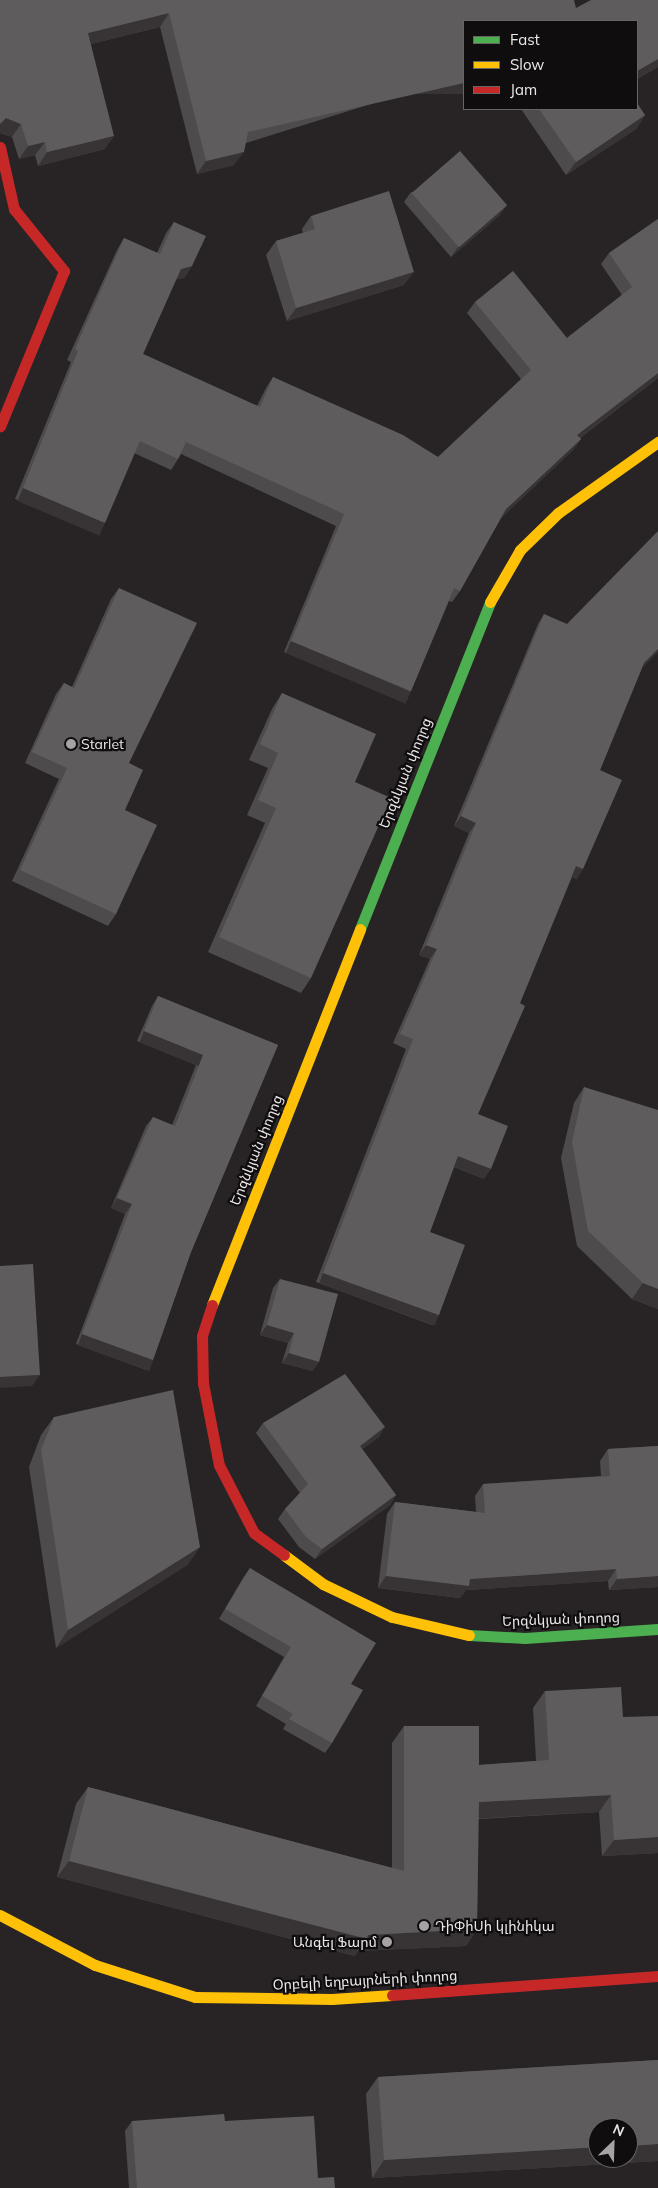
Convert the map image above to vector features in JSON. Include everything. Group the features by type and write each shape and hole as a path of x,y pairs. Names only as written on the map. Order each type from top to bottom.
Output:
{"street":[{"path":"0,147 14,209 64,271 0,426"},
{"name":"Երզնկյան փողոց","path":"658,442 558,513 520,550 491,598 220,1281 202,1336 203,1383 219,1465 254,1533 323,1584 392,1617 459,1636 525,1638 658,1630"},
{"name":"Օրբելի եղբայրների փողոց","path":"0,1915 95,1965 195,1997 332,1999 658,1976"}],"building":[{"path":"0,0 574,0 576,8 591,0 658,0 658,59 638,70 638,20 463,20 463,83 248,132 244,152 206,161 169,13 88,33 114,136 47,152 45,142 28,146 21,124 6,118 0,124"},
{"path":"638,104 645,115 576,162 540,110 638,110"},
{"path":"460,151 507,205 459,247 412,193"},
{"path":"389,191 414,272 296,308 276,241 315,229 311,216"},
{"path":"658,219 658,373 577,435 581,439 506,509 460,591 454,588 411,691 291,641 344,514 186,442 178,459 140,441 105,523 23,488 78,351 75,349 124,238 160,254 174,222 206,236 192,266 181,269 143,354 260,407 273,377 403,435 438,457 531,370 475,302 513,271 567,338 632,287 609,253"},
{"path":"658,531 658,649 644,663 600,770 622,780 583,869 576,866 520,1003 525,1006 478,1114 508,1126 491,1169 458,1156 430,1232 465,1245 439,1315 323,1273 413,1039 400,1034 437,949 426,945 476,823 461,816 544,614 567,624"},
{"path":"119,588 197,623 129,763 143,770 125,810 157,825 116,914 20,870 67,768 32,752 64,683 74,688"},
{"path":"282,693 376,734 355,782 391,798 311,978 219,937 276,808 258,800 278,753 260,744"},
{"path":"158,996 278,1045 191,1252 153,1360 82,1334 132,1204 117,1198 153,1117 175,1126 203,1055 144,1031"},
{"path":"584,1087 658,1110 658,1289 643,1283 588,1231 572,1142"},
{"path":"33,1264 40,1375 0,1377 0,1266"},
{"path":"280,1279 338,1294 319,1362 289,1353 294,1333 267,1325"},
{"path":"345,1374 385,1427 360,1446 396,1495 322,1549 306,1537 285,1509 308,1484 263,1423"},
{"path":"173,1390 200,1547 68,1630 41,1450 54,1417"},
{"path":"658,1446 658,1576 617,1579 616,1569 470,1579 469,1586 386,1576 395,1502 485,1513 483,1484 610,1476 608,1449"},
{"path":"250,1568 376,1643 351,1684 363,1690 332,1743 289,1719 293,1714 262,1696 291,1647 225,1609"},
{"path":"621,1687 623,1717 658,1716 658,1837 614,1840 611,1795 479,1802 477,1929 368,1935 367,1939 69,1861 88,1787 404,1871 404,1726 479,1726 479,1765 549,1760 545,1691"},
{"path":"658,2060 658,2144 638,2145 638,2118 588,2118 588,2148 384,2160 378,2077"},
{"path":"224,2114 225,2121 314,2116 318,2178 334,2177 335,2188 137,2188 132,2121"}],"traffic: fast":[{"path":"360,929 490,602"},
{"path":"469,1635 525,1638 658,1629"}],"traffic: slow":[{"path":"490,602 520,550 558,513 658,442"},
{"path":"212,1305 360,929"},
{"path":"284,1555 323,1584 392,1617 469,1635"},
{"path":"0,1915 95,1965 195,1997 332,1999 392,1995"}],"traffic: jam":[{"path":"0,147 14,209 64,271 0,426"},
{"path":"212,1305 202,1336 203,1383 219,1465 254,1533 284,1555"},
{"path":"392,1995 658,1976"}],"place":[{"name":"Starlet","path":"71,744"},
{"name":"ԴիՓիՍի կլինիկա","path":"424,1926"},
{"name":"Անգել Ֆարմ","path":"387,1942"}]}
